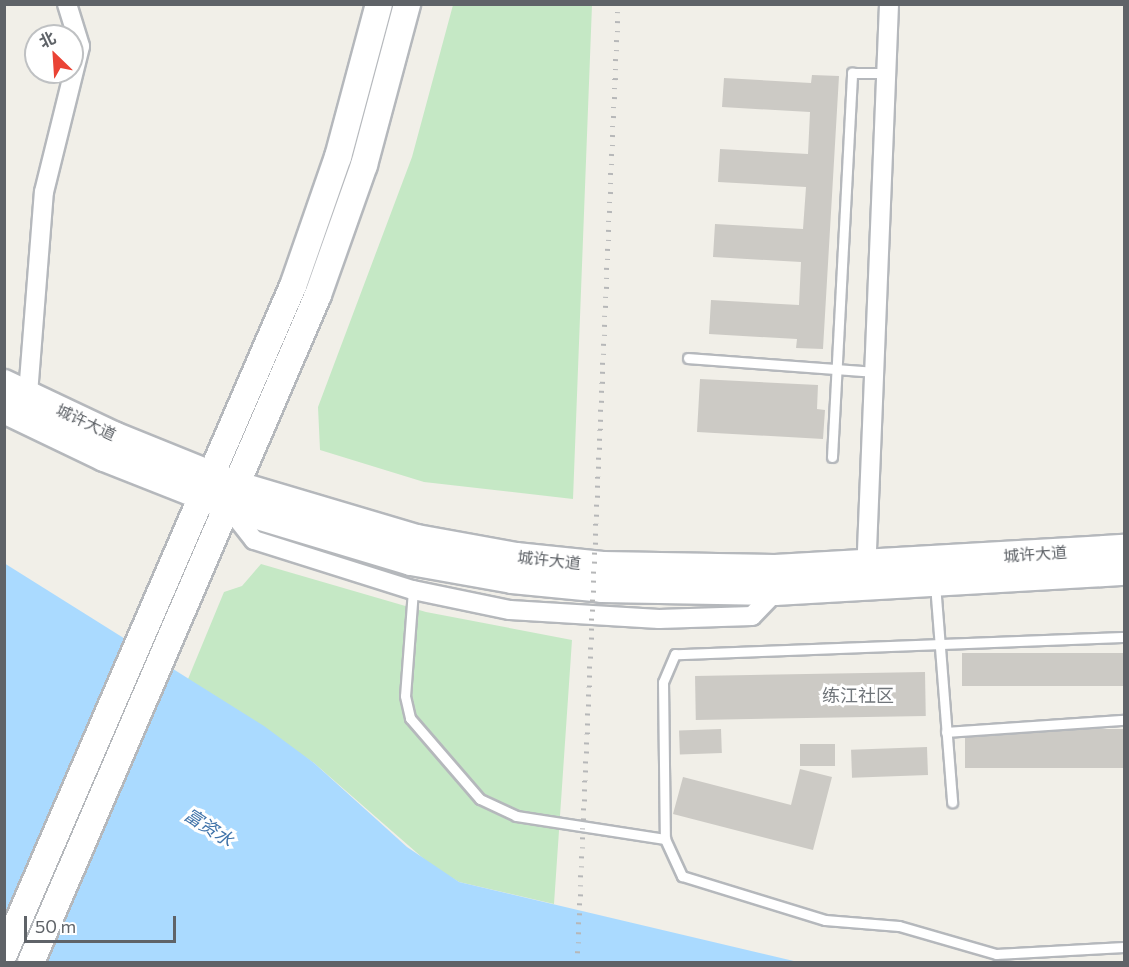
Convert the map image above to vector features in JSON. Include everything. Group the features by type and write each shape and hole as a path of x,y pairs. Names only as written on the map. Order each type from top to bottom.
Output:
{"main road":[{"path":"4,954 208,486 316,222 379,4"},
{"path":"31,963 233,496 342,231 407,4"},
{"name":"城许大道","path":"4,383 208,486"},
{"name":"城许大道","path":"4,410 401,559 512,580 602,589 775,592 866,577 1125,548"},
{"name":"城许大道","path":"233,496 417,538 516,556 866,577 935,584 1125,572"}],"street":[{"path":"28,394 44,192 80,46 67,4"},
{"path":"866,577 889,4"},
{"path":"233,496 254,540 413,590 510,610 659,619 752,616 775,592"}],"lane":[{"path":"832,457 852,73 886,72"},
{"path":"688,358 874,372"},
{"path":"935,584 952,802"},
{"path":"413,590 405,696 411,718 480,799 516,816 665,839"},
{"path":"1125,637 675,654 663,682 665,839 682,876 825,920 899,926 1011,956 1125,947"},
{"path":"946,732 1125,720"}],"green space":[{"path":"453,5 592,5 573,499 424,482 320,450 318,407 412,157"},
{"path":"261,564 426,612 572,640 554,904 459,882 432,866 314,763 188,679 224,592 242,586"}],"water":[{"name":"富资水","path":"4,563 264,726 314,763 407,847 459,882 798,962 5,962"}],"building":[{"path":"812,75 839,76 823,349 796,348 797,339 709,334 711,300 799,305 801,262 713,257 715,224 803,229 806,187 718,182 720,149 808,154 810,112 722,107 724,78 811,83"},
{"path":"700,379 818,385 817,409 825,410 823,439 697,432"},
{"path":"962,653 1124,653 1124,686 962,686"},
{"path":"925,672 926,716 696,720 695,676"},
{"path":"721,729 722,753 680,754 679,730"},
{"path":"965,729 1124,729 1124,768 965,768"},
{"path":"800,744 835,744 835,766 800,766"},
{"path":"927,747 928,775 852,778 851,750"},
{"path":"800,769 832,777 813,850 673,814 683,777 791,805"}],"railway":[{"path":"577,962 618,4"}],"district":[{"name":"练江社区","path":"858,695"}]}
